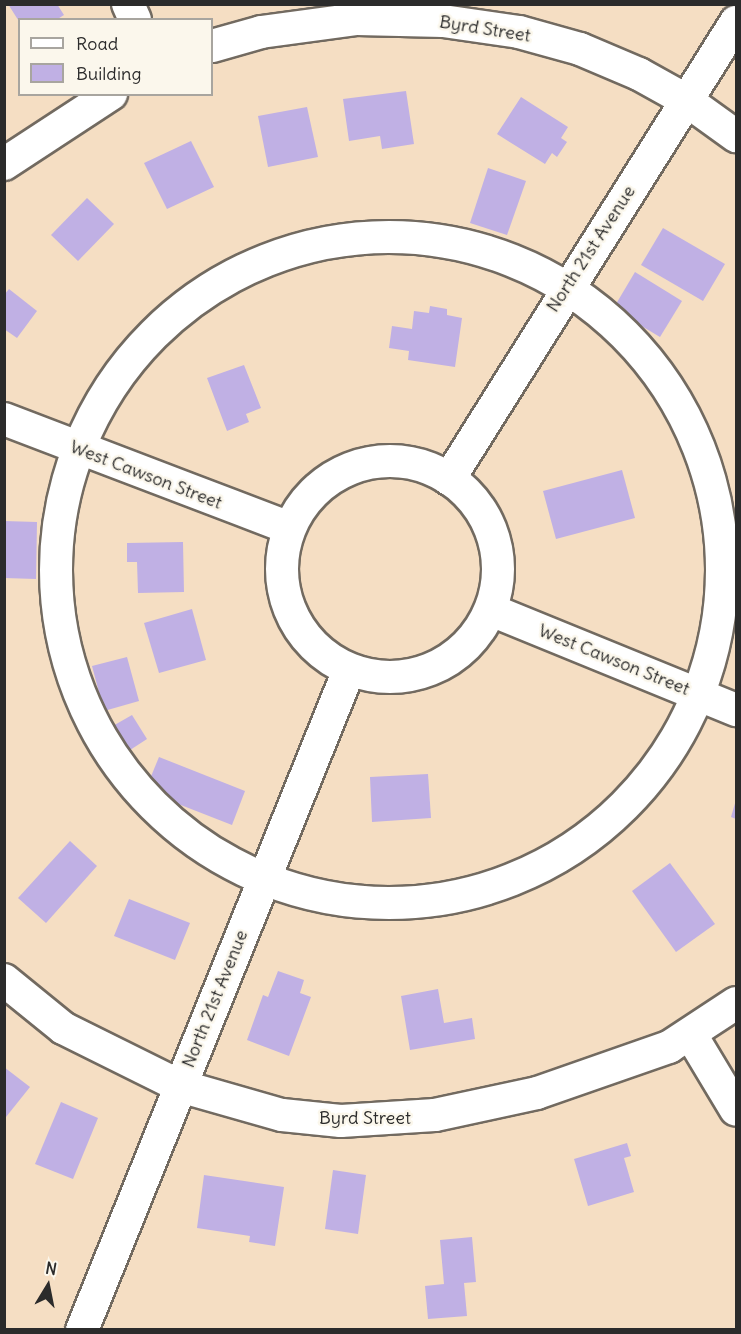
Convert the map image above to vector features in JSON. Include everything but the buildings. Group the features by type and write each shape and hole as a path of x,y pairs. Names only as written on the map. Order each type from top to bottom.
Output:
{"street":[{"path":"128,4 134,18"},
{"name":"Byrd Street","path":"213,46 308,23 357,19 443,21 519,32 580,49 639,74 686,100 736,136"},
{"name":"North 21st Avenue","path":"449,479 568,285 736,22"},
{"path":"4,164 108,96"},
{"path":"351,237 404,237 507,255 568,285 607,317 646,359 679,406 704,455 718,502 725,551 724,600 715,650 700,695 683,724 631,787 567,843 525,873 487,892 422,907 377,908 329,900 263,880 221,863 145,796 111,751 85,702 66,650 57,607 54,553 60,499 74,448 116,382 145,350 220,289 277,256 351,237"},
{"name":"West Cawson Street","path":"4,419 74,448 289,528"},
{"path":"398,461 424,466 449,479 483,514 494,537 498,561 491,610 477,635 457,655 433,669 396,677 349,670 324,656 304,637 290,612 282,584 281,555 289,528 303,504 321,485 344,471 370,463 398,461"},
{"name":"West Cawson Street","path":"491,610 736,710"},
{"name":"North 21st Avenue","path":"82,1329 349,670"},
{"name":"Byrd Street","path":"4,980 63,1028 180,1086 282,1115 341,1121 388,1121 435,1116 537,1093 625,1065 691,1035 736,1003"},
{"path":"691,1035 736,1110"}]}
